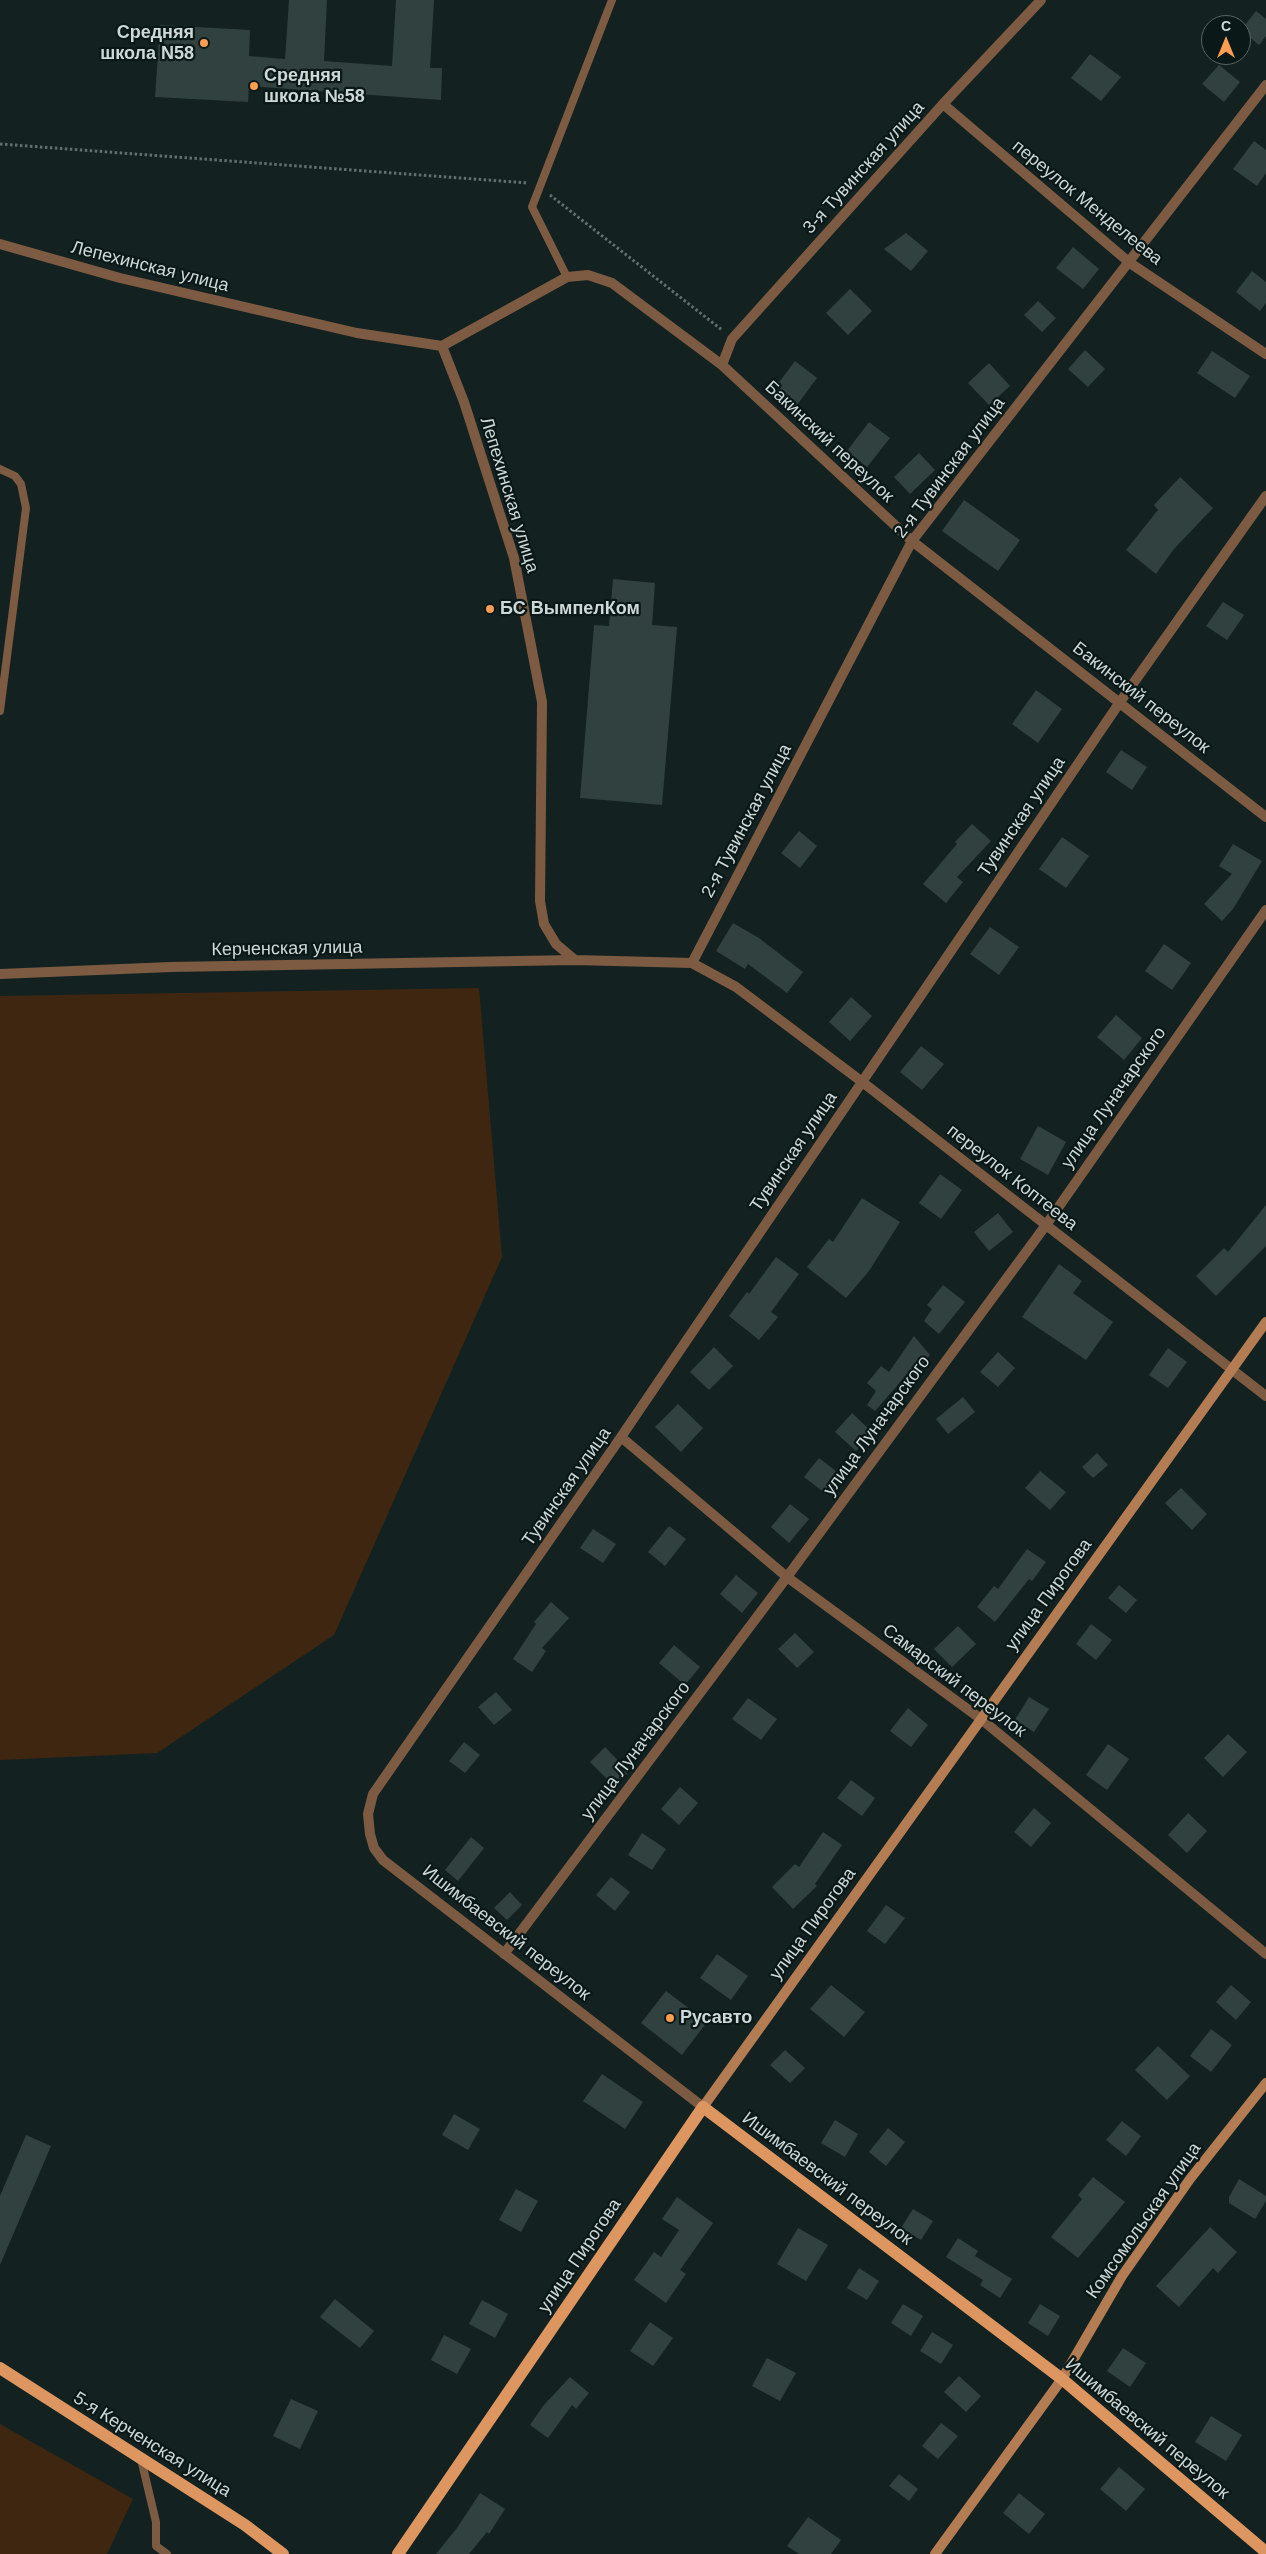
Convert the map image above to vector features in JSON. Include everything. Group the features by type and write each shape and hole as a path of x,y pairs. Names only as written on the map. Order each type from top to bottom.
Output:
{"main road":[{"name":"улица Пирогова","path":"398,2554 703,2107 1266,1322"},
{"name":"Комсомольская улица","path":"935,2554 1062,2379 1122,2276 1190,2178 1266,2082"},
{"name":"Ишимбаевский переулок","path":"703,2107 1062,2379 1266,2552"},
{"name":"5-я Керченская улица","path":"0,2368 245,2524 283,2554"}],"street":[{"name":"3-я Тувинская улица","path":"722,365 732,339 943,104 1041,0"},
{"name":"2-я Тувинская улица","path":"692,963 912,540 1130,263 1266,85"},
{"name":"переулок Менделеева","path":"943,104 1130,263 1266,354"},
{"name":"Лепехинская улица","path":"0,244 120,278 348,331 442,346 464,402 514,558 542,702 540,901 544,924 556,944 575,960"},
{"name":"Бакинский переулок","path":"442,346 567,277 588,275 612,283 722,365 912,540 1266,817"},
{"name":"Тувинская улица","path":"370,1834 368,1814 373,1794 621,1437 1120,702 1266,496"},
{"name":"улица Луначарского","path":"504,1954 787,1576 1046,1225 1266,910"},
{"path":"575,960 692,963"},
{"name":"Керченская улица","path":"0,974 171,967 575,960"},
{"name":"переулок Коптеева","path":"692,963 736,986 1266,1396"},
{"name":"Самарский переулок","path":"621,1437 787,1576 981,1719 1266,1954"},
{"name":"Ишимбаевский переулок","path":"370,1834 374,1848 383,1860 703,2107"}],"lane":[{"path":"567,277 532,207 612,0"},
{"path":"0,469 15,476 22,484 26,508 0,711"},
{"path":"141,2459 156,2522 156,2546 167,2554"}],"path":[{"path":"0,144 536,183 732,339"}],"shaded area":[{"path":"479,988 502,1257 334,1635 157,1753 0,1760 0,996"},
{"path":"0,2424 133,2499 107,2554 0,2554"}],"building":[{"name":"Средняя школа N58","path":"289,0 327,0 324,61 392,66 396,0 434,0 430,68 442,68 441,100 249,86 248,102 155,97 160,25 250,30 249,56 285,59"},
{"path":"1256,11 1266,19 1266,36 1259,45 1251,38 1251,17"},
{"path":"1090,54 1121,77 1101,101 1071,78"},
{"path":"1219,65 1240,82 1224,102 1202,84"},
{"path":"1254,141 1266,150 1266,173 1257,186 1233,169"},
{"path":"906,233 928,251 911,271 884,249"},
{"path":"1073,247 1099,269 1083,289 1056,268"},
{"path":"1252,271 1266,282 1266,303 1260,311 1236,292"},
{"path":"850,289 872,311 848,335 826,313"},
{"path":"1038,301 1056,318 1042,332 1024,315"},
{"path":"1085,350 1105,369 1088,387 1068,369"},
{"path":"1212,351 1250,376 1235,398 1197,373"},
{"path":"795,361 817,378 797,405 774,389"},
{"path":"989,363 1010,386 989,405 968,383"},
{"path":"869,422 890,438 867,467 847,451"},
{"path":"919,453 935,470 910,494 894,477"},
{"path":"1180,477 1213,508 1173,550 1156,574 1126,550 1158,510 1154,505"},
{"path":"964,500 1020,540 998,571 942,531"},
{"path":"613,579 655,583 652,625 677,627 662,805 580,798 594,625 609,626"},
{"path":"1223,602 1244,615 1227,640 1206,626"},
{"path":"1036,690 1062,709 1038,743 1012,724"},
{"path":"1121,750 1147,767 1132,790 1106,772"},
{"path":"972,824 991,841 957,877 963,882 946,903 923,884 957,844 955,842"},
{"path":"799,831 817,846 800,868 781,853"},
{"path":"1062,837 1089,856 1066,888 1039,869"},
{"path":"1233,844 1262,861 1233,909 1222,921 1204,904 1232,874 1219,866"},
{"path":"733,923 759,938 803,972 787,993 748,964 745,969 716,951"},
{"path":"990,927 1019,947 999,975 970,954"},
{"path":"1164,944 1191,963 1172,990 1145,971"},
{"path":"851,997 872,1016 850,1041 829,1022"},
{"path":"1116,1015 1142,1038 1124,1060 1097,1037"},
{"path":"921,1046 944,1064 922,1090 900,1072"},
{"path":"1038,1126 1066,1142 1048,1175 1020,1159"},
{"path":"940,1174 962,1190 941,1219 919,1203"},
{"path":"862,1198 900,1222 869,1271 846,1298 807,1267 829,1239 833,1242"},
{"path":"1266,1205 1266,1246 1216,1296 1196,1276 1224,1248 1228,1252"},
{"path":"998,1213 1013,1232 989,1251 974,1232"},
{"path":"776,1257 799,1274 771,1312 778,1317 759,1340 729,1316 747,1292 749,1294"},
{"path":"1059,1264 1082,1281 1073,1293 1113,1322 1086,1360 1022,1317"},
{"path":"943,1285 965,1302 939,1334 924,1321 932,1309 927,1305"},
{"path":"914,1336 930,1355 921,1367 916,1364 875,1411 867,1405 876,1391 867,1383 881,1366 889,1372"},
{"path":"714,1347 733,1366 709,1390 690,1372"},
{"path":"1168,1348 1187,1362 1168,1388 1149,1375"},
{"path":"998,1352 1015,1368 998,1387 980,1372"},
{"path":"963,1397 975,1412 948,1434 936,1419"},
{"path":"678,1404 703,1428 681,1452 655,1427"},
{"path":"852,1413 873,1433 856,1451 835,1432"},
{"path":"1097,1453 1108,1465 1093,1478 1082,1467"},
{"path":"819,1458 841,1475 826,1494 804,1477"},
{"path":"1040,1471 1066,1492 1050,1510 1025,1488"},
{"path":"1181,1488 1207,1514 1192,1530 1165,1503"},
{"path":"790,1504 809,1519 789,1543 771,1527"},
{"path":"669,1526 686,1539 665,1566 648,1552"},
{"path":"593,1529 616,1544 603,1563 580,1548"},
{"path":"1027,1549 1046,1562 1032,1581 1029,1579 995,1622 977,1607 994,1586 998,1589"},
{"path":"736,1575 758,1593 742,1613 720,1594"},
{"path":"1119,1585 1137,1600 1126,1613 1108,1598"},
{"path":"551,1602 569,1618 542,1648 546,1651 532,1672 513,1659 536,1624 534,1622"},
{"path":"1091,1624 1112,1640 1096,1660 1076,1644"},
{"path":"958,1626 976,1644 952,1667 934,1649"},
{"path":"795,1633 814,1652 797,1668 778,1649"},
{"path":"674,1645 700,1667 685,1685 659,1663"},
{"path":"496,1692 512,1710 494,1725 478,1707"},
{"path":"1029,1697 1049,1709 1034,1732 1015,1720"},
{"path":"748,1698 777,1719 761,1740 732,1719"},
{"path":"908,1708 928,1725 911,1747 890,1731"},
{"path":"1228,1734 1247,1752 1223,1777 1204,1758"},
{"path":"464,1742 480,1755 465,1773 449,1761"},
{"path":"1108,1744 1129,1759 1107,1790 1086,1775"},
{"path":"605,1747 629,1772 614,1786 590,1762"},
{"path":"851,1780 875,1798 862,1816 837,1798"},
{"path":"680,1787 698,1803 679,1825 661,1809"},
{"path":"1034,1808 1051,1823 1031,1847 1014,1832"},
{"path":"1188,1813 1207,1831 1187,1853 1168,1835"},
{"path":"823,1832 842,1845 815,1884 817,1886 793,1909 772,1887 795,1864 799,1867"},
{"path":"642,1833 666,1849 652,1870 628,1855"},
{"path":"471,1837 484,1848 458,1881 445,1870"},
{"path":"611,1877 630,1892 615,1911 596,1895"},
{"path":"510,1892 522,1905 507,1920 494,1908"},
{"path":"886,1905 905,1918 885,1944 867,1931"},
{"path":"717,1954 748,1976 731,2000 700,1978"},
{"path":"831,1985 865,2012 844,2037 810,2009"},
{"path":"1231,1985 1251,2002 1236,2020 1216,2002"},
{"path":"666,1991 707,2022 682,2055 641,2023"},
{"path":"1211,2029 1232,2045 1211,2072 1190,2056"},
{"path":"1158,2046 1190,2076 1167,2100 1135,2070"},
{"path":"785,2050 805,2068 790,2083 770,2065"},
{"path":"602,2074 643,2102 625,2129 583,2101"},
{"path":"454,2114 480,2129 468,2150 442,2135"},
{"path":"835,2120 858,2134 845,2157 821,2143"},
{"path":"1122,2121 1141,2136 1126,2156 1106,2140"},
{"path":"888,2128 905,2142 886,2166 869,2152"},
{"path":"26,2135 51,2146 0,2265 0,2196"},
{"path":"1093,2177 1125,2202 1078,2258 1051,2237 1082,2199 1078,2195"},
{"path":"1239,2179 1266,2196 1266,2201 1255,2219 1229,2203 1229,2197"},
{"path":"516,2189 538,2201 521,2232 499,2220"},
{"path":"677,2197 713,2223 680,2270 686,2274 666,2303 634,2280 654,2252 661,2257 679,2230 662,2219"},
{"path":"913,2209 933,2221 921,2240 901,2228"},
{"path":"1210,2227 1237,2252 1218,2273 1213,2268 1179,2307 1156,2286"},
{"path":"798,2228 828,2245 806,2281 777,2264"},
{"path":"958,2238 978,2251 975,2256 1012,2279 1000,2298 980,2285 983,2280 946,2257"},
{"path":"859,2268 879,2281 867,2300 847,2288"},
{"path":"335,2299 374,2331 360,2348 320,2317"},
{"path":"482,2300 508,2314 495,2338 469,2324"},
{"path":"903,2304 923,2316 911,2336 891,2323"},
{"path":"1040,2304 1060,2316 1048,2336 1028,2323"},
{"path":"650,2322 673,2338 653,2366 630,2351"},
{"path":"932,2332 953,2345 941,2364 920,2351"},
{"path":"444,2335 471,2349 457,2374 431,2360"},
{"path":"1123,2348 1146,2363 1130,2387 1107,2371"},
{"path":"767,2358 796,2373 780,2401 752,2386"},
{"path":"959,2376 981,2396 966,2412 944,2392"},
{"path":"570,2377 589,2393 576,2409 572,2405 548,2438 530,2425 543,2406"},
{"path":"291,2399 318,2411 300,2449 273,2436"},
{"path":"1211,2416 1242,2435 1226,2461 1195,2442"},
{"path":"941,2423 958,2436 938,2459 922,2446"},
{"path":"1119,2467 1145,2489 1126,2511 1100,2489"},
{"path":"899,2474 918,2489 909,2501 889,2486"},
{"path":"480,2493 505,2509 489,2534 487,2532 469,2554 436,2554 457,2528"},
{"path":"1019,2493 1045,2514 1029,2534 1003,2513"},
{"path":"808,2517 841,2540 831,2554 799,2554 787,2546"}],"place":[{"name":"Средняя школа N58","path":"204,43"},
{"name":"Средняя школа №58","path":"254,86"},
{"name":"БС ВымпелКом","path":"490,609"},
{"name":"Русавто","path":"670,2018"}]}
